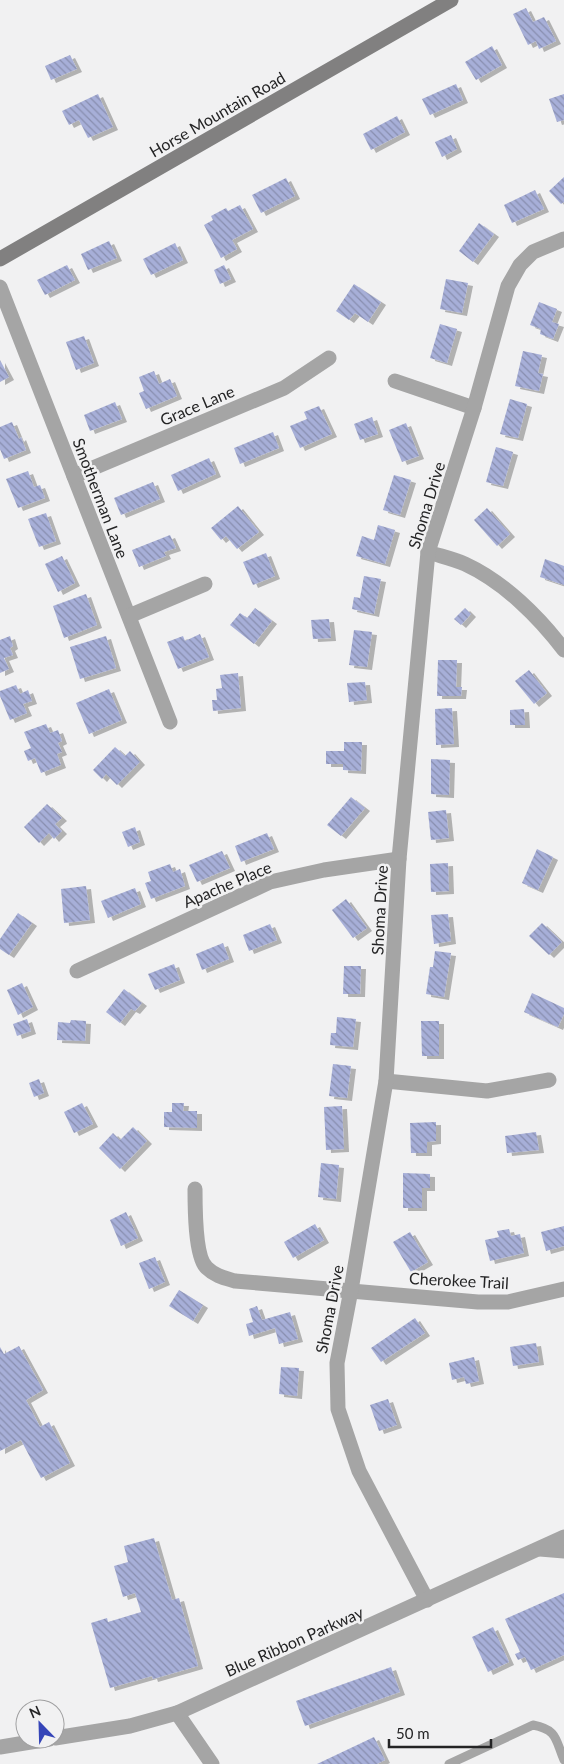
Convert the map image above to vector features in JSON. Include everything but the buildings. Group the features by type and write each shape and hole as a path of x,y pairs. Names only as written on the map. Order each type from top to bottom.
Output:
{"street":[{"name":"Horse Mountain Road","path":"0,259 451,0"},
{"name":"Shoma Drive","path":"427,1600 359,1471 338,1409 337,1363 352,1290 386,1081 399,859 428,552 474,408 508,286 520,265 533,252 564,239"},
{"name":"Smotherman Lane","path":"0,287 170,722"},
{"name":"Grace Lane","path":"74,476 284,388 329,358"},
{"path":"395,381 474,408"},
{"path":"428,552 465,564 498,583 548,628 564,650"},
{"path":"129,616 205,584"},
{"name":"Apache Place","path":"77,971 270,882 324,870 399,859"},
{"path":"386,1081 487,1091 549,1080"},
{"name":"Cherokee Trail","path":"195,1189 196,1220 203,1264 221,1278 235,1281 478,1302 508,1302 564,1289"},
{"name":"Blue Ribbon Parkway","path":"65,1736 130,1726 177,1712 564,1537"},
{"name":"Blue Ribbon Parkway","path":"538,1549 564,1551"},
{"path":"177,1712 212,1764"},
{"path":"0,1747 15,1745"}],"lane":[{"path":"448,1764 533,1725 545,1727 553,1733 564,1760"}]}
